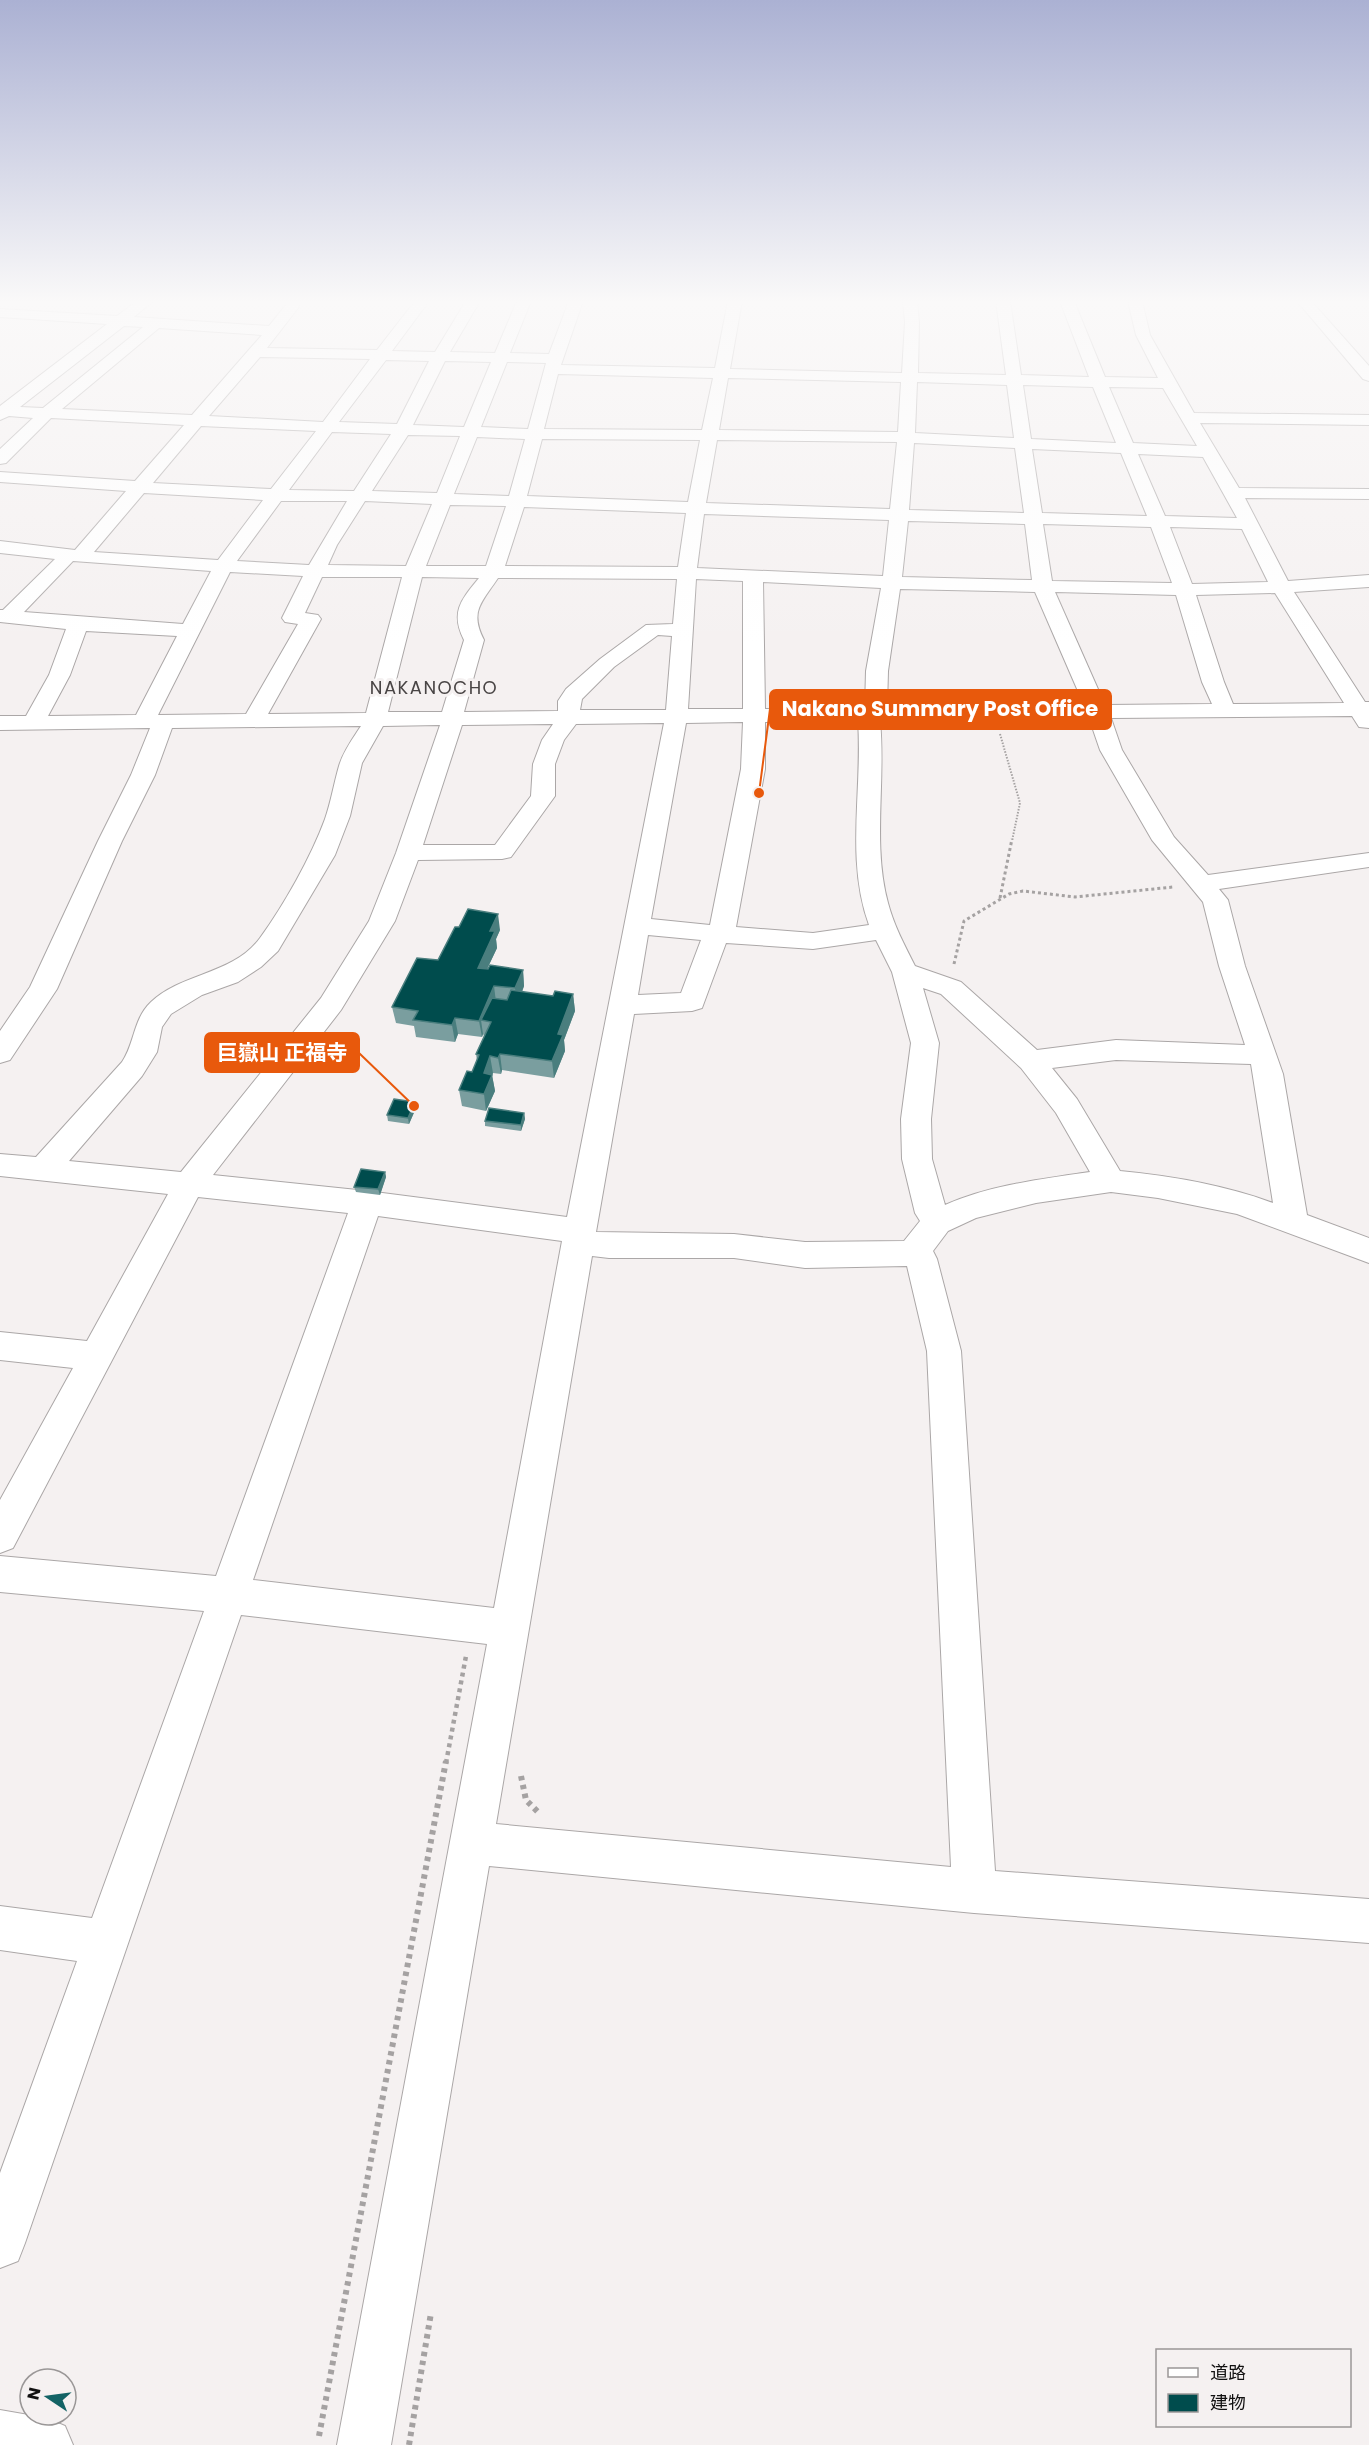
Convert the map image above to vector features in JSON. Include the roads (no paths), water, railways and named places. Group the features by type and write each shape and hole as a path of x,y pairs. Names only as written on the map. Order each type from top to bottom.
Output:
{"street":[{"path":"0,459 45,415"},
{"path":"86,415 535,434 846,435 1128,450 1210,452"},
{"path":"4,616 74,556 201,415"},
{"path":"0,1053 43,989 110,841 143,775 153,722 190,631 223,567 338,415"},
{"path":"254,721 311,619 292,618 315,571 343,519 362,496 410,415"},
{"path":"43,1170 132,1069 143,1052 148,1026 161,1008 192,989 228,976 252,961 269,945 323,855 338,816 351,763 375,720 413,573 477,415"},
{"path":"0,1536 189,1184 331,1004 382,921 408,853 453,719 453,711 474,640 467,629 467,607 494,571 517,503 540,415"},
{"path":"364,2445 579,1237 676,717 687,573 713,415"},
{"path":"907,415 892,581 872,714 868,815 869,855 873,895 884,931 905,972 926,1042 916,1119 917,1159 931,1213 937,1222"},
{"path":"1018,415 1043,587 1097,711 1111,750 1164,840 1215,900 1232,966 1269,1074 1292,1222"},
{"path":"1113,415 1191,608 1213,682 1225,710"},
{"path":"1187,415 1233,493 1281,587 1365,714"},
{"path":"1189,418 1369,420"},
{"path":"0,477 276,495 1249,524"},
{"path":"1233,493 1369,494"},
{"path":"0,547 74,556 315,571 687,573 1183,590 1281,587 1369,580"},
{"path":"622,1005 692,1002 718,934 753,769 755,677 753,575"},
{"path":"4,616 78,624 190,631"},
{"path":"0,742 16,723 56,686 69,655 78,624"},
{"path":"408,853 502,852 543,796 544,764 553,740 568,718 569,701 574,694 607,663 653,628 682,630"},
{"path":"16,723 1225,710 1365,714"},
{"path":"1201,884 1369,860"},
{"path":"637,926 813,940 884,931"},
{"path":"905,972 917,974 951,988 1031,1060 1067,1106 1111,1181"},
{"path":"1031,1060 1116,1050 1262,1055"},
{"path":"0,1165 367,1203 579,1237 609,1246 734,1246 805,1255 900,1255 915,1251 937,1222 968,1208 1036,1191 1111,1181 1158,1186 1241,1203 1369,1251"},
{"path":"0,2242 367,1203"},
{"path":"915,1251 921,1259 944,1351 974,1892"},
{"path":"0,1346 95,1356"},
{"path":"0,1574 228,1595 509,1628"},
{"path":"472,1843 974,1892 1369,1921"},
{"path":"0,1928 105,1942"},
{"path":"0,2437 46,2445"}],"place":[{"name":"Nakano Summary Post Office","path":"759,793"},
{"name":"巨嶽山 正福寺","path":"414,1106"}],"district":[{"name":"NAKANOCHO","path":"434,687"}]}
